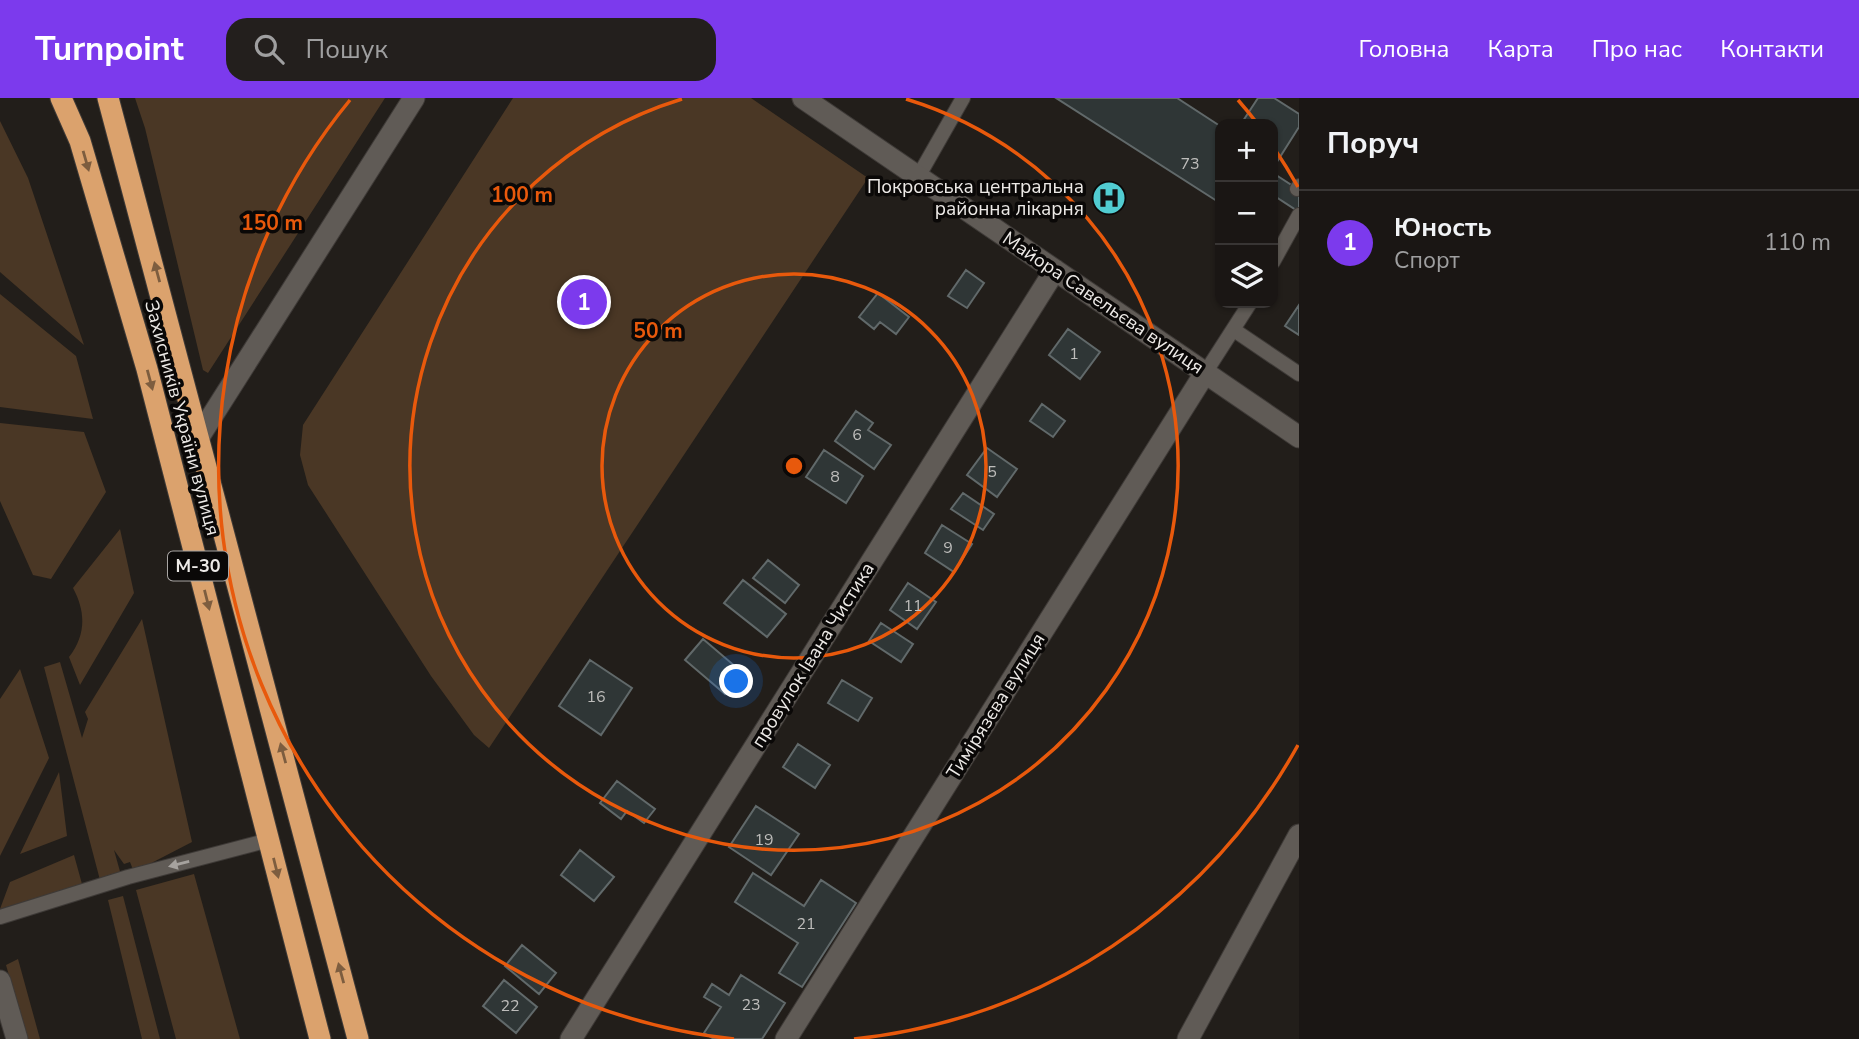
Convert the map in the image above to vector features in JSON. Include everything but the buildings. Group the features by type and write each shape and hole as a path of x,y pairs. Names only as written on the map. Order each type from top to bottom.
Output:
{"highway":[{"name":"Захисників України вулиця","path":"61,98 80,141 147,369 320,1039"},
{"name":"Захисників України вулиця","path":"108,98 200,435 358,1039"}],"street":[{"path":"200,435 414,98"},
{"name":"Майора Савельєва вулиця","path":"803,98 1299,437"},
{"name":"провулок Івана Чистика","path":"571,1039 1055,270"},
{"name":"Тимірязєва вулиця","path":"786,1039 1205,373"},
{"path":"1188,1039 1299,835"},
{"path":"0,981 17,1039"}],"lane":[{"path":"918,177 963,98"},
{"path":"1278,253 1299,215"},
{"path":"1205,373 1247,308"},
{"path":"1234,330 1299,374"},
{"path":"0,917 128,877 269,840"}],"shaded area":[{"path":"135,98 385,98 208,373 203,370 145,128"},
{"path":"513,98 751,98 868,178 489,748 474,735 431,676 308,485 300,455 303,425"},
{"path":"0,121 28,178 84,345 0,272"},
{"path":"0,294 76,356 93,419 0,407"},
{"path":"0,423 84,432 106,492 51,579 33,575 0,501"},
{"path":"120,529 134,593 80,685 69,657 79,640 82,623 80,606 73,588"},
{"path":"142,619 192,842 134,872 130,862 124,864 114,850 121,875 100,880 44,667 60,662 82,738 88,719 85,712"},
{"path":"20,669 49,758 0,856 0,699"},
{"path":"59,772 67,836 20,854"},
{"path":"74,855 82,884 0,909 10,882"},
{"path":"194,874 240,1039 176,1039 136,890"},
{"path":"123,896 160,1039 142,1039 108,900"},
{"path":"18,959 40,1039 27,1039 6,965"}],"place":[{"name":"Покровська центральна районна лікарня","path":"1109,198"},
{"name":"Юность","path":"584,302"}]}
